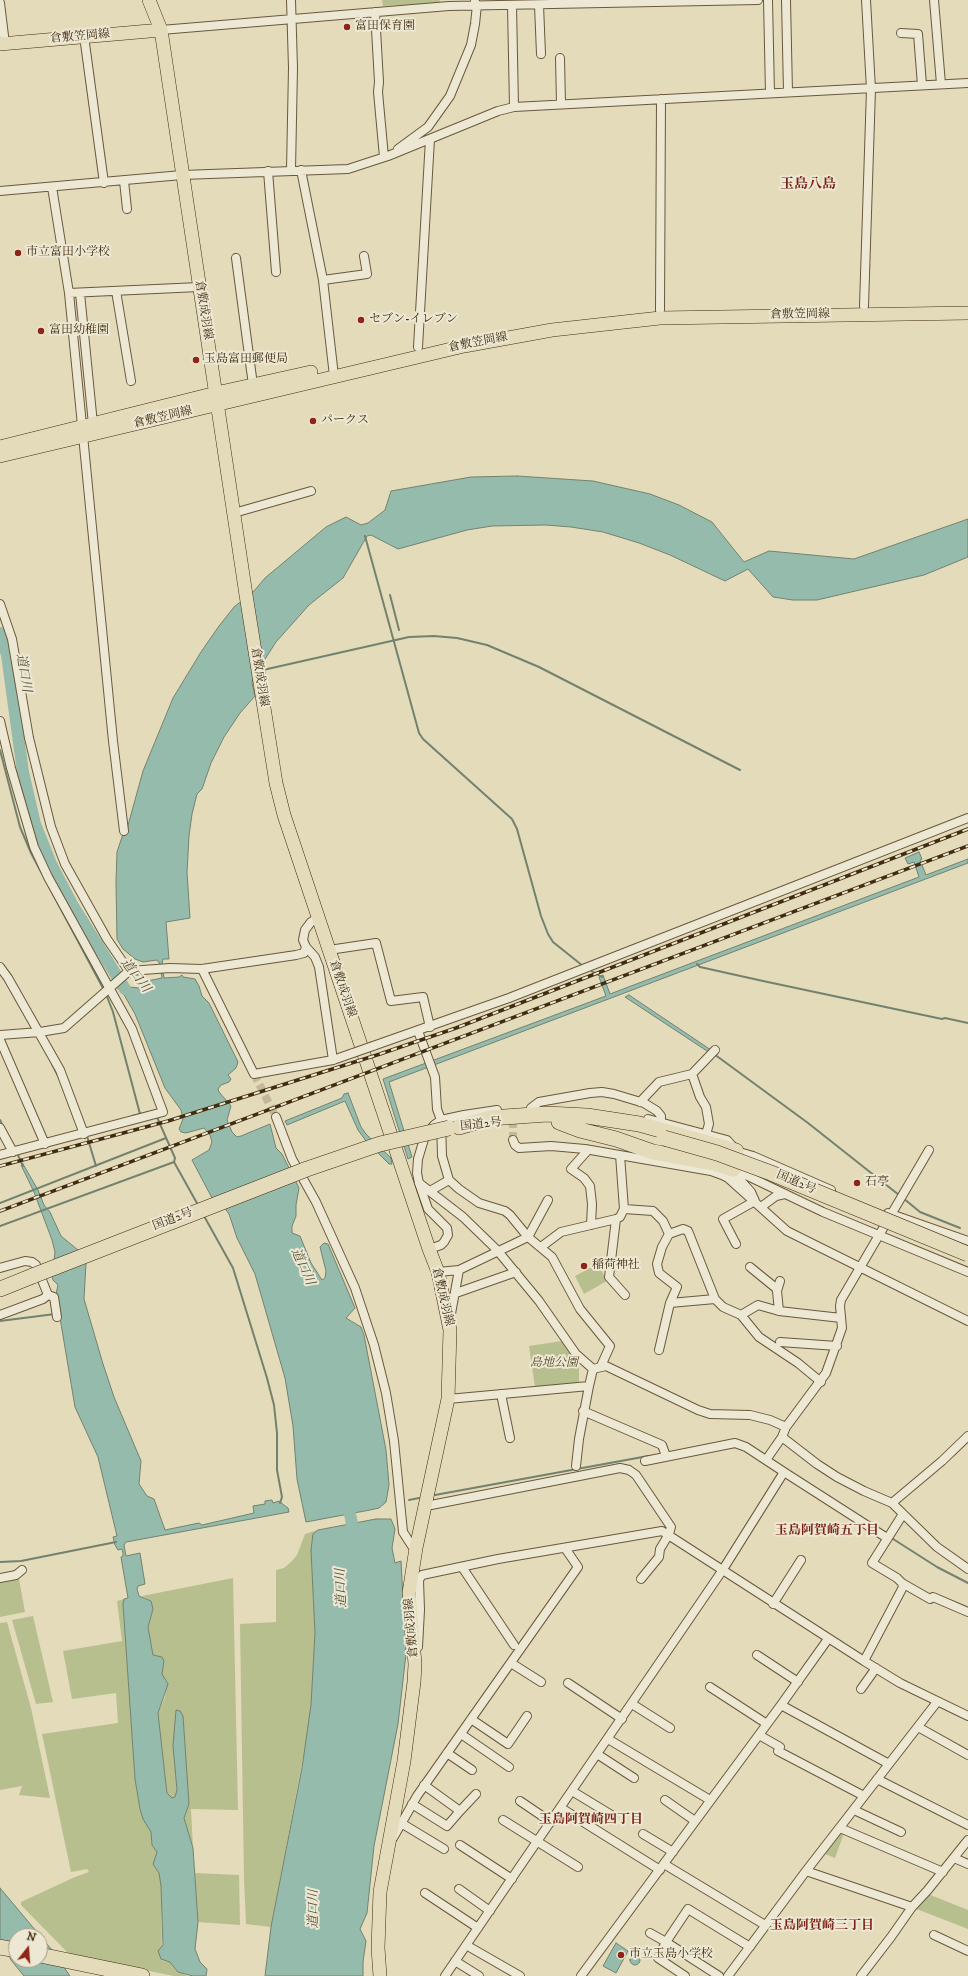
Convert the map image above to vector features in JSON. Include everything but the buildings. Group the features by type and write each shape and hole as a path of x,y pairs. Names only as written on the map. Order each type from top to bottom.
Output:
{"highway":[{"path":"450,1125 490,1118 547,1114 579,1116 639,1124 688,1136 736,1151"},
{"name":"国道2号","path":"4,1289 35,1275 307,1169 380,1144 450,1125 511,1122 559,1122 611,1126 664,1138 717,1153 771,1173 968,1254"},
{"path":"559,1122 580,1130 616,1139 653,1152 709,1162 733,1169"},
{"path":"48,1957 142,1976"}],"main road":[{"name":"倉敷成羽線","path":"150,1 161,30 246,595 276,783 284,815 318,918 438,1272 449,1324 451,1353 448,1399 416,1548 409,1593 416,1664 404,1761 380,1892 378,1948 380,1976"},
{"name":"倉敷笠岡線","path":"3,44 161,30"},
{"name":"倉敷笠岡線","path":"217,399 252,385 334,372 418,347 550,321 660,310 968,304"},
{"name":"倉敷笠岡線","path":"0,447 86,429 334,372 464,346 592,324 660,318 968,313"},
{"name":"倉敷笠岡線","path":"0,456 86,429"}],"street":[{"path":"291,0 293,68 291,170"},
{"path":"161,30 475,3 539,5 758,0"},
{"path":"768,0 770,93"},
{"path":"786,0 788,92"},
{"path":"864,306 871,89 866,0"},
{"path":"934,0 941,84"},
{"path":"0,3 3,44"},
{"path":"386,156 428,127 450,96 471,44 476,24 475,3"},
{"path":"512,5 514,107"},
{"path":"539,5 541,54"},
{"path":"375,12 379,82 378,92 386,156"},
{"path":"901,33 918,34 922,85"},
{"path":"84,36 104,183"},
{"path":"560,58 561,104"},
{"path":"0,191 182,175 348,169 430,139 498,111 514,107 968,83"},
{"path":"660,310 661,99"},
{"path":"418,347 430,139"},
{"path":"302,170 323,280 334,372"},
{"path":"268,171 276,272"},
{"path":"124,181 127,209"},
{"path":"52,187 69,293 86,429"},
{"path":"323,280 367,274 364,256"},
{"path":"236,258 252,385"},
{"path":"69,293 200,287"},
{"path":"116,291 131,381"},
{"path":"80,293 93,544 124,831"},
{"path":"234,513 311,491"},
{"path":"0,604 12,639 29,738 51,827 65,864 127,973"},
{"path":"0,721 12,775 34,847 106,990 132,1029 163,1112 44,1142 0,1155"},
{"path":"202,969 254,1074 332,1060 430,1027 968,818"},
{"path":"318,918 311,922 305,930 303,940 306,947 315,957 319,967 332,1060"},
{"path":"329,950 376,943 391,1001 422,997 430,1027"},
{"path":"0,1035 64,1028 127,973 151,969 202,969 296,955 304,953 306,947"},
{"path":"0,967 8,978 37,1032 60,1070 84,1132"},
{"path":"418,1031 434,1077 437,1109 450,1125"},
{"path":"0,1040 44,1142"},
{"path":"640,1102 659,1082 692,1074 713,1052"},
{"path":"692,1074 700,1097 706,1107 709,1124 706,1134"},
{"path":"531,1108 539,1102 590,1092 614,1094 640,1102 657,1111 661,1122"},
{"path":"429,1248 441,1245 448,1235 447,1228 428,1209 419,1183 417,1173 418,1159 424,1139 434,1125 450,1125 477,1113 513,1111 531,1108 597,1111 661,1122 727,1140 733,1144 736,1151 733,1169 736,1176 751,1192 758,1204"},
{"path":"276,1117 292,1159 316,1202 355,1288 374,1345 386,1394 394,1441 403,1532 412,1546 416,1548"},
{"path":"450,1125 442,1156 449,1180 459,1190 479,1202 504,1211 510,1215 528,1237 555,1260 580,1309 610,1346 597,1368 589,1386 583,1411 576,1466"},
{"path":"0,1128 14,1151"},
{"path":"513,1140 515,1146 519,1148 551,1146 588,1150 717,1173 728,1178 788,1231 968,1321"},
{"path":"588,1150 571,1169 584,1178 590,1186 592,1204 591,1225"},
{"path":"767,1458 782,1437 786,1427 821,1382 837,1346 842,1328 840,1306 841,1300 929,1150"},
{"path":"736,1151 753,1156 880,1211 968,1241"},
{"path":"541,1247 561,1232 604,1223 620,1217 624,1209 620,1155"},
{"path":"733,1169 823,1212 968,1272"},
{"path":"430,1191 449,1180"},
{"path":"419,1183 463,1217 498,1251 516,1272 576,1354 597,1368 611,1367 698,1410 710,1414 750,1415 770,1420 786,1427"},
{"path":"736,1244 723,1219 776,1196 785,1194"},
{"path":"438,1272 458,1270 528,1237 548,1200"},
{"path":"624,1209 653,1211 663,1221 669,1234"},
{"path":"616,1218 609,1277 625,1296"},
{"path":"659,1350 670,1303 677,1287 659,1273 657,1264 662,1248 669,1234 683,1229 688,1231 715,1299 723,1307 741,1315 759,1337 798,1363 821,1382"},
{"path":"0,1268 25,1261 32,1262 36,1265 48,1295 54,1297 57,1314"},
{"path":"750,1266 778,1285 779,1311"},
{"path":"449,1324 456,1294 458,1270"},
{"path":"456,1294 516,1272"},
{"path":"0,1315 43,1299 48,1295"},
{"path":"670,1303 715,1299"},
{"path":"741,1315 758,1305 779,1311 841,1318"},
{"path":"780,1342 837,1346"},
{"path":"448,1399 589,1386"},
{"path":"501,1394 510,1438"},
{"path":"583,1411 662,1445 666,1454"},
{"path":"892,1503 942,1461 968,1436"},
{"path":"782,1437 816,1464 837,1477 892,1503 937,1547 968,1569"},
{"path":"645,1461 666,1454 735,1443 767,1458 784,1472 887,1538"},
{"path":"426,1506 620,1468 629,1470 636,1475 671,1527 669,1534 660,1549 659,1557 641,1579"},
{"path":"445,1976 722,1571 784,1472"},
{"path":"903,1514 872,1563 930,1599 933,1597 968,1612"},
{"path":"416,1664 419,1637 420,1577 462,1567 662,1532 669,1534 722,1571 864,1661 937,1702 968,1716"},
{"path":"387,1848 424,1785 578,1567 565,1548"},
{"path":"773,1604 801,1560"},
{"path":"462,1567 514,1645"},
{"path":"0,1578 16,1575 22,1570"},
{"path":"864,1661 902,1587 902,1583"},
{"path":"581,1976 798,1682 828,1638"},
{"path":"757,1655 798,1682"},
{"path":"511,1663 541,1682"},
{"path":"861,1689 876,1668"},
{"path":"568,1683 622,1719"},
{"path":"710,1687 767,1724"},
{"path":"728,1976 806,1871 937,1702"},
{"path":"632,1704 670,1728"},
{"path":"781,1705 889,1764"},
{"path":"471,1719 508,1744 527,1716"},
{"path":"918,1726 968,1755"},
{"path":"461,1734 509,1767"},
{"path":"758,1735 780,1747 778,1751 864,1796"},
{"path":"608,1739 710,1800"},
{"path":"447,1753 472,1770"},
{"path":"598,1754 634,1778"},
{"path":"877,1779 968,1825"},
{"path":"424,1785 460,1811"},
{"path":"572,1791 613,1816"},
{"path":"412,1804 447,1826 476,1794"},
{"path":"665,1800 695,1821"},
{"path":"520,1801 551,1822"},
{"path":"561,1808 765,1926"},
{"path":"854,1810 901,1832"},
{"path":"503,1820 578,1867"},
{"path":"401,1824 444,1849"},
{"path":"840,1828 943,1872"},
{"path":"643,1834 673,1852"},
{"path":"861,1976 912,1907 943,1872 968,1840"},
{"path":"460,1844 512,1879"},
{"path":"954,1858 968,1864"},
{"path":"806,1871 912,1907"},
{"path":"459,1889 490,1911"},
{"path":"425,1893 478,1928"},
{"path":"685,1976 658,1958 666,1942 688,1909 750,1947"},
{"path":"650,1933 719,1976"},
{"path":"934,1935 968,1951"},
{"path":"466,1945 520,1976"},
{"path":"455,1962 479,1976"}],"green space":[{"path":"382,0 439,0 442,3 383,6"},
{"path":"598,1264 607,1281 584,1294 575,1276"},
{"name":"島地公園","path":"562,1341 579,1361 579,1383 535,1387 529,1346"},
{"path":"318,1530 313,1534 312,1543 315,1633 311,1705 307,1737 271,1927 246,1924 240,1624 276,1622 276,1570 284,1568 297,1555 305,1534"},
{"path":"233,1578 238,1810 191,1809 193,1848 184,1818 189,1804 183,1720 173,1746 177,1790 175,1797 172,1798 167,1793 158,1713 165,1697 167,1682 162,1674 164,1661 162,1657 153,1655 148,1627 153,1609 151,1601 142,1596"},
{"path":"19,1579 25,1612 0,1617 0,1583"},
{"path":"124,1599 123,1604 135,1779 140,1809 151,1832 152,1845 158,1853 154,1866 159,1873 161,1886 162,1960 170,1962 178,1972 188,1976 174,1976 74,1956 67,1952 48,1933 48,1928 44,1928 21,1905 21,1902 89,1872 87,1869 71,1872 42,1734 118,1723 116,1693 72,1699 63,1651 122,1641 117,1601"},
{"path":"33,1616 53,1702 36,1704 12,1620"},
{"path":"7,1622 31,1708 50,1798 19,1795 22,1786 0,1790 0,1623"},
{"path":"842,1832 844,1833 835,1858 825,1854"},
{"path":"195,1873 239,1875 240,1925 198,1922"},
{"path":"928,1894 968,1910 968,1929 914,1908"}],"water":[{"path":"517,476 593,481 650,494 679,505 712,522 744,562 769,551 854,559 968,519 968,557 924,575 817,600 793,600 773,597 748,569 725,581 670,555 639,543 603,532 571,527 546,525 492,526 467,530 398,549 371,535 367,536 343,578 309,605 276,642 253,678 252,683 255,696 240,713 224,737 211,763 202,789 197,794 189,836 187,872 190,918 166,922 169,959 163,959 162,964 164,978 179,977 182,975 183,977 195,979 202,996 209,1003 238,1062 236,1068 228,1075 231,1079 229,1082 221,1085 218,1089 231,1106 227,1120 232,1132 237,1137 270,1124 276,1148 282,1154 299,1188 296,1216 292,1226 292,1233 300,1236 311,1263 322,1280 325,1278 326,1271 320,1247 324,1243 328,1244 355,1308 346,1318 361,1327 364,1335 386,1450 389,1485 386,1502 379,1508 306,1522 297,1479 293,1426 285,1378 255,1274 237,1238 229,1214 224,1207 213,1200 192,1160 209,1150 212,1142 210,1135 204,1128 186,1133 181,1132 179,1129 183,1119 181,1110 165,1088 135,1014 123,993 116,987 123,980 129,987 139,988 147,981 162,978 160,964 157,960 143,962 135,959 123,949 117,939 117,852 124,831 127,829 143,771 173,698 201,652 234,607 254,591 265,578 326,527 346,517 361,525 368,523 385,510 391,491 471,477"},
{"path":"919,852 922,859 920,860 926,875 968,859 968,863 389,1082 412,1157 408,1159 383,1079 606,996 599,977 603,975 610,994 919,877 914,862 908,864 905,858"},
{"path":"629,995 711,1050 710,1053 625,997"},
{"path":"348,1093 361,1127 366,1134 391,1158 392,1164 389,1164 366,1141 358,1130 345,1101 287,1125 285,1121 342,1098 344,1094"},
{"path":"23,1164 38,1190 44,1205 50,1212 61,1236 78,1250 86,1263 84,1299 103,1364 114,1397 141,1461 139,1484 147,1496 154,1499 165,1530 199,1523 202,1525 254,1513 253,1506 265,1504 265,1501 272,1500 273,1503 279,1501 288,1508 289,1512 126,1542 124,1545 126,1556 140,1553 145,1584 138,1586 137,1589 139,1596 151,1601 153,1609 148,1627 153,1655 162,1657 164,1661 162,1674 168,1684 158,1713 167,1793 172,1798 175,1797 177,1790 173,1746 176,1710 180,1711 183,1716 189,1804 184,1818 193,1848 198,1922 195,1949 200,1962 207,1969 206,1976 193,1976 178,1972 170,1962 161,1959 158,1951 163,1945 161,1886 159,1873 153,1864 157,1852 152,1845 151,1832 143,1819 135,1779 123,1604 124,1599 128,1598 121,1557 123,1556 123,1553 122,1549 118,1550 115,1545 113,1537 117,1536 98,1457 75,1407 56,1294 58,1285 53,1280 52,1276 55,1252 34,1192 21,1165"},
{"path":"376,1519 391,1519 395,1529 392,1548 395,1563 401,1561 406,1654 398,1724 374,1846 367,1913 360,1929 366,1941 363,1976 265,1976 271,1927 302,1768 311,1705 315,1633 311,1550 313,1534 318,1530"},
{"path":"0,1888 34,1928 8,1928 8,1954 0,1939"},
{"path":"616,1943 628,1951 616,1973 603,1966"},
{"path":"48,1945 70,1976 24,1976 18,1968 48,1968"},
{"path":"633,1955 637,1955 640,1960 637,1965 633,1965 630,1962 630,1958"}],"waterway":[{"path":"365,536 419,733 423,739 512,819 517,829 541,916 548,934 553,942 583,966"},
{"path":"390,595 399,630"},
{"name":"道口川","path":"0,633 7,655 23,772 35,824 51,864 73,906 125,989"},
{"path":"263,670 409,637 434,636 457,638 487,645 539,667 740,770"},
{"path":"0,750 20,827 31,853 104,990"},
{"path":"697,964 700,967 763,981 942,1019 945,1018 968,1023"},
{"path":"588,969 602,977"},
{"path":"106,994 113,1012 140,1114 149,1112"},
{"path":"714,1054 808,1123 899,1195"},
{"path":"52,1064 58,1076"},
{"path":"132,1116 140,1114"},
{"path":"156,1115 175,1158 174,1162 198,1205"},
{"path":"0,1120 3,1126"},
{"path":"87,1136 96,1166"},
{"path":"0,1203 166,1138"},
{"path":"17,1153 23,1166"},
{"path":"0,1226 174,1162"},
{"path":"903,1198 920,1212 960,1228"},
{"path":"204,1216 233,1268 267,1378 274,1405 277,1433 277,1470 282,1497 280,1503"},
{"path":"0,1321 55,1314"},
{"path":"435,1495 648,1456"},
{"path":"409,1500 419,1498"},
{"name":"道口川","path":"347,1499 355,1539"},
{"path":"890,1537 937,1567 968,1583"},
{"path":"0,1562 21,1561 116,1542"}],"tunnel":[{"path":"254,1074 276,1117"},
{"path":"513,1113 513,1140"}],"railway":[{"path":"0,1166 168,1121 380,1054 456,1028 968,829"},
{"path":"0,1211 968,846"}],"place":[{"name":"富田保育園","path":"347,27"},
{"name":"市立富田小学校","path":"18,253"},
{"name":"セブン-イレブン","path":"361,320"},
{"name":"富田幼稚園","path":"41,331"},
{"name":"玉島富田郵便局","path":"196,360"},
{"name":"パークス","path":"313,421"},
{"name":"石亭","path":"857,1183"},
{"name":"稲荷神社","path":"584,1266"},
{"name":"市立玉島小学校","path":"621,1955"}],"district":[{"name":"玉島八島","path":"808,185"},
{"name":"玉島阿賀崎五丁目","path":"827,1531"},
{"name":"玉島阿賀崎四丁目","path":"591,1820"},
{"name":"玉島阿賀崎三丁目","path":"822,1926"}]}
